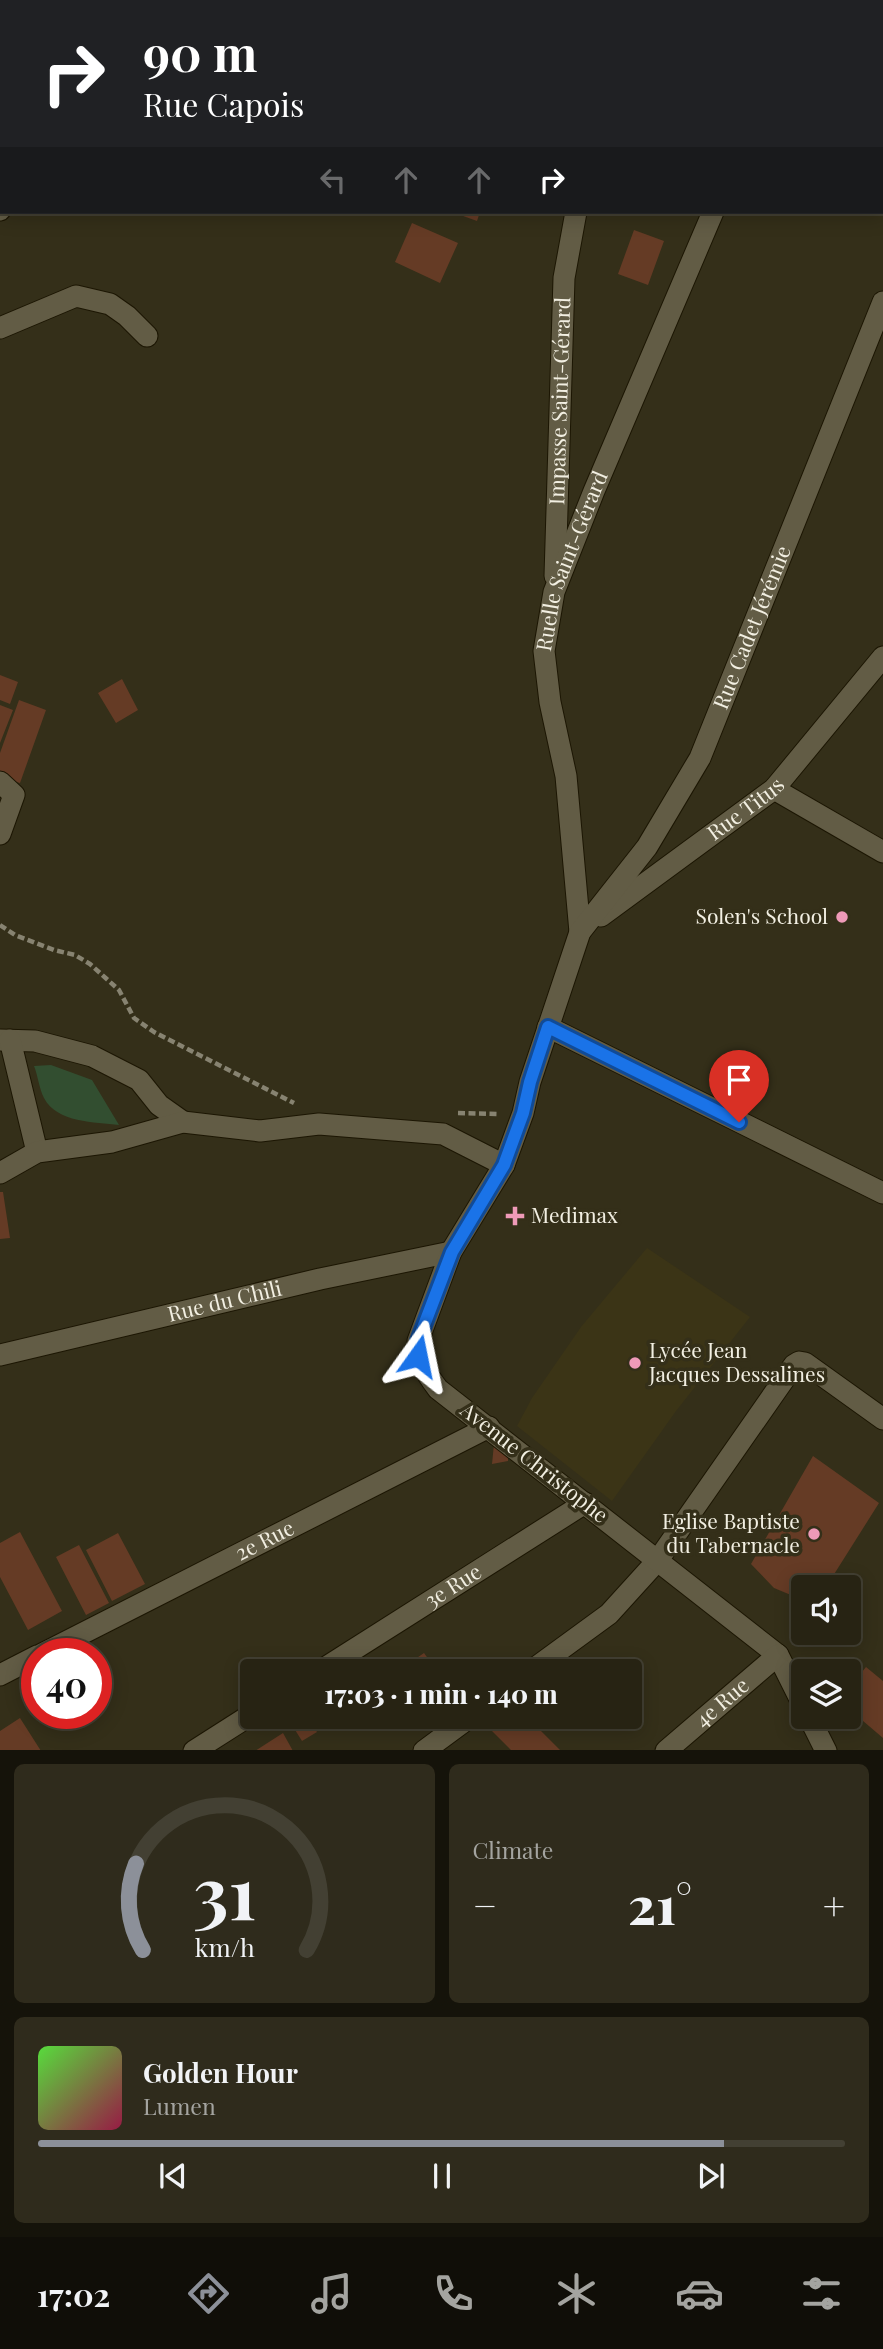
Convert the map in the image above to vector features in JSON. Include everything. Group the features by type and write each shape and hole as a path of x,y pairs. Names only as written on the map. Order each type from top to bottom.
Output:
{"street":[{"name":"Impasse Saint-Gérard","path":"554,592 564,278 576,214"},
{"name":"Ruelle Saint-Gérard","path":"580,932 566,776 550,702 544,651 554,592 712,214"},
{"path":"0,328 76,296 110,304 147,336"},
{"name":"Rue Cadet Jérémie","path":"580,932 648,847 700,758 883,302"},
{"name":"Rue Titus","path":"580,932 774,789 883,657"},
{"path":"0,782 14,795 0,834"},
{"path":"774,789 883,852"},
{"name":"Avenue Christophe","path":"580,932 504,1165 452,1252 418,1341 418,1356 424,1370 438,1389 778,1655 791,1681"},
{"path":"548,1027 883,1193"},
{"path":"37,1152 5,1040 35,1041 92,1056 139,1080 159,1105 183,1122"},
{"path":"0,1173 37,1152 112,1142 183,1122 260,1131 319,1124 443,1134 504,1165"},
{"name":"Rue du Chili","path":"0,1354 320,1279 452,1252"},
{"path":"547,1659 609,1614 658,1560 794,1365 805,1363 883,1419"},
{"name":"2e Rue","path":"74,1638 489,1427"},
{"name":"3e Rue","path":"339,1659 585,1503"},
{"name":"4e Rue","path":"667,1750 778,1655"},
{"path":"0,1675 21,1664"},
{"path":"196,1750 240,1722"},
{"path":"425,1750 454,1729"},
{"path":"815,1729 826,1750"}],"path":[{"path":"0,925 30,941 75,955 111,981 134,1018 154,1032 295,1104"},
{"path":"456,1113 523,1113"}],"shaded area":[{"name":"Lycée Jean Jacques Dessalines","path":"647,1248 750,1317 676,1411 612,1501 517,1426 532,1398 581,1327"}],"green space":[{"path":"51,1065 92,1080 119,1125 77,1120 50,1106 42,1094 34,1066"}],"building":[{"path":"458,214 479,214 477,221"},
{"path":"412,223 458,243 440,283 395,262"},
{"path":"634,230 664,241 648,285 618,274"},
{"path":"0,675 18,682 10,704 0,700"},
{"path":"122,679 138,710 116,723 98,693"},
{"path":"19,700 46,710 20,783 0,777 0,753"},
{"path":"0,705 13,710 0,743"},
{"path":"0,1192 3,1192 10,1238 0,1239"},
{"path":"494,1444 508,1447 508,1461 492,1464"},
{"name":"Eglise Baptiste du Tabernacle","path":"813,1456 879,1503 834,1575 791,1575 791,1595 774,1588 751,1564"},
{"path":"20,1532 62,1611 28,1630 0,1577 0,1543"},
{"path":"118,1533 145,1584 112,1601 86,1550"},
{"path":"79,1545 109,1603 86,1615 56,1557"},
{"path":"424,1653 428,1659 415,1659"},
{"path":"866,1667 883,1681 883,1738 861,1719 861,1673"},
{"path":"20,1718 21,1729 27,1729 40,1750 0,1750 0,1731"},
{"path":"294,1729 315,1729 317,1732 302,1741"},
{"path":"490,1729 539,1729 560,1750 511,1750"},
{"path":"283,1733 292,1750 257,1750"}],"place":[{"name":"Solen's School","path":"842,917"},
{"name":"Medimax","path":"515,1216"},
{"name":"Lycée Jean Jacques Dessalines","path":"635,1363"},
{"name":"Eglise Baptiste du Tabernacle","path":"814,1534"}],"route":[{"path":"418,1356 418,1341 452,1252 504,1165 523,1113 548,1027 739,1122"}]}
